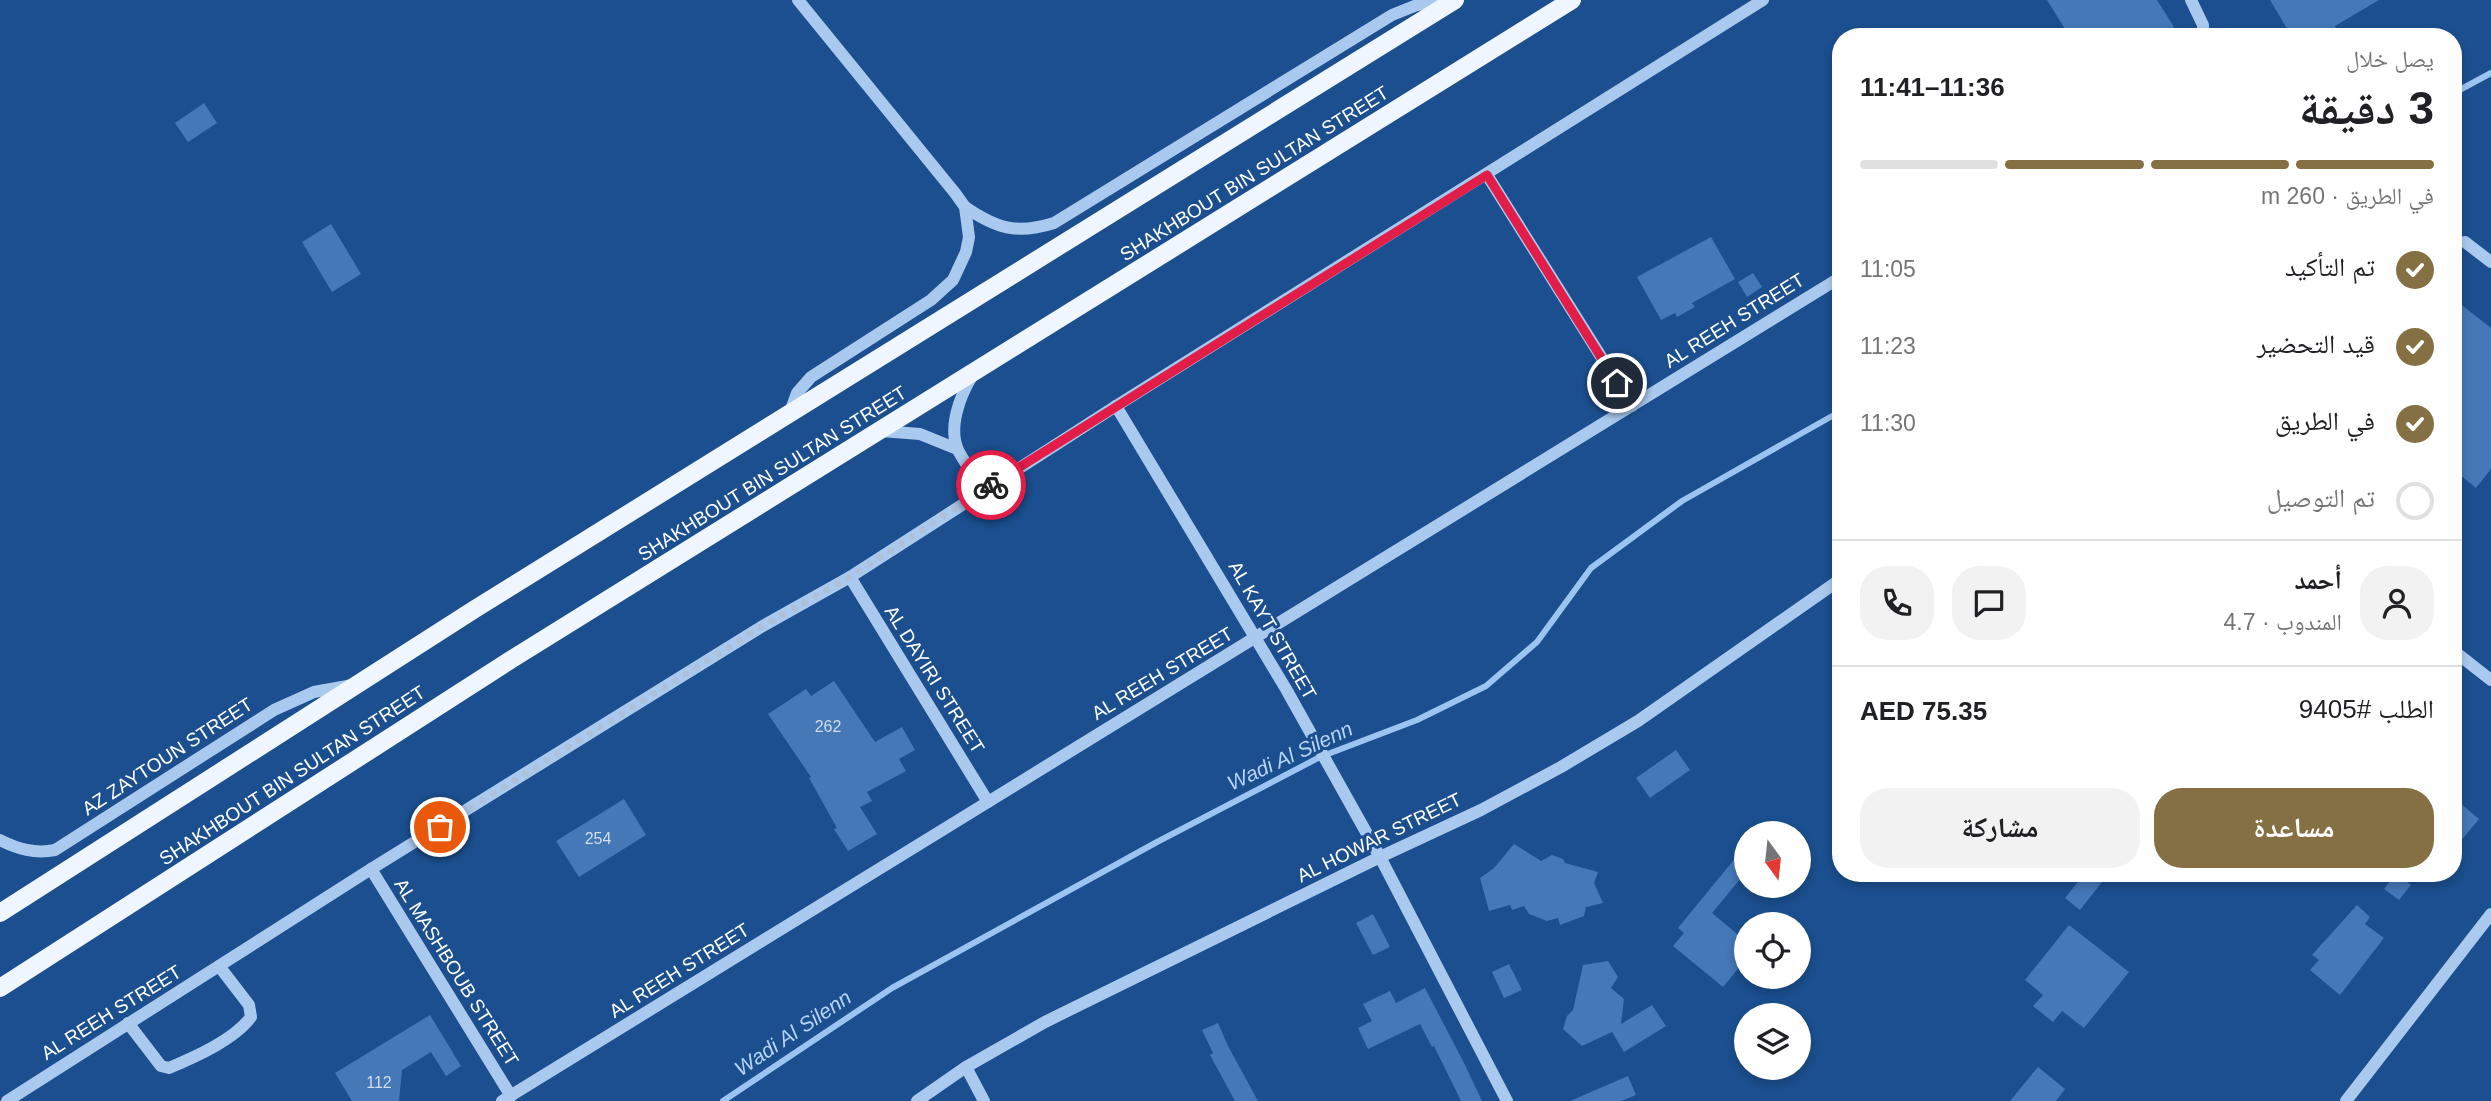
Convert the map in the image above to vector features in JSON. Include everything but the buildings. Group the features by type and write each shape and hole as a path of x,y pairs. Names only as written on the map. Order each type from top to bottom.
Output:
{"main road":[{"path":"0,913 356,684 1455,0"},
{"name":"SHAKHBOUT BIN SULTAN STREET","path":"0,988 512,659 1572,0"}],"street":[{"path":"798,0 965,207 985,221 1002,228 1019,230 1054,223 1392,15 1417,5 1444,0"},
{"name":"AL REEH STREET","path":"6,1101 761,627 850,577 1116,406 1763,0"},
{"path":"2191,0 2203,28"},
{"path":"1487,175 1632,406"},
{"path":"790,412 797,393 811,377 930,300 953,279 966,252 969,237 965,207"},
{"path":"2465,242 2491,262"},
{"name":"AL REEH STREET","path":"507,1098 1832,283"},
{"path":"974,372 963,390 955,429 957,449 984,490"},
{"name":"AL KAYT STREET","path":"1116,406 1257,638 1362,824 1507,1101"},
{"path":"879,431 920,434 957,449"},
{"name":"AL DAYIRI STREET","path":"850,577 988,802"},
{"name":"AL HOWAR STREET","path":"917,1101 966,1067 1045,1022 1481,810 1561,767 1638,721 1832,585"},
{"path":"2462,657 2491,680"},
{"name":"AZ ZAYTOUN STREET","path":"0,840 37,853 63,846 274,710 314,692 356,684"},
{"name":"AL MASHBOUB STREET","path":"372,869 507,1098"},
{"path":"2346,1101 2491,914"},
{"path":"128,1023 161,1066 169,1068 201,1054 245,1025 251,1017 249,1005 219,966"},
{"path":"966,1067 984,1101"}],"waterway":[{"name":"Wadi Al Silenn","path":"2462,89 2491,73"},
{"name":"Wadi Al Silenn","path":"723,1101 892,988 1157,842 1320,757 1417,720 1486,686 1537,642 1591,568 1682,501 1832,416"}],"way so far":[{"path":"440,827 761,627 850,577 991,485"}],"route":[{"path":"991,485 1487,175 1617,383"}]}
